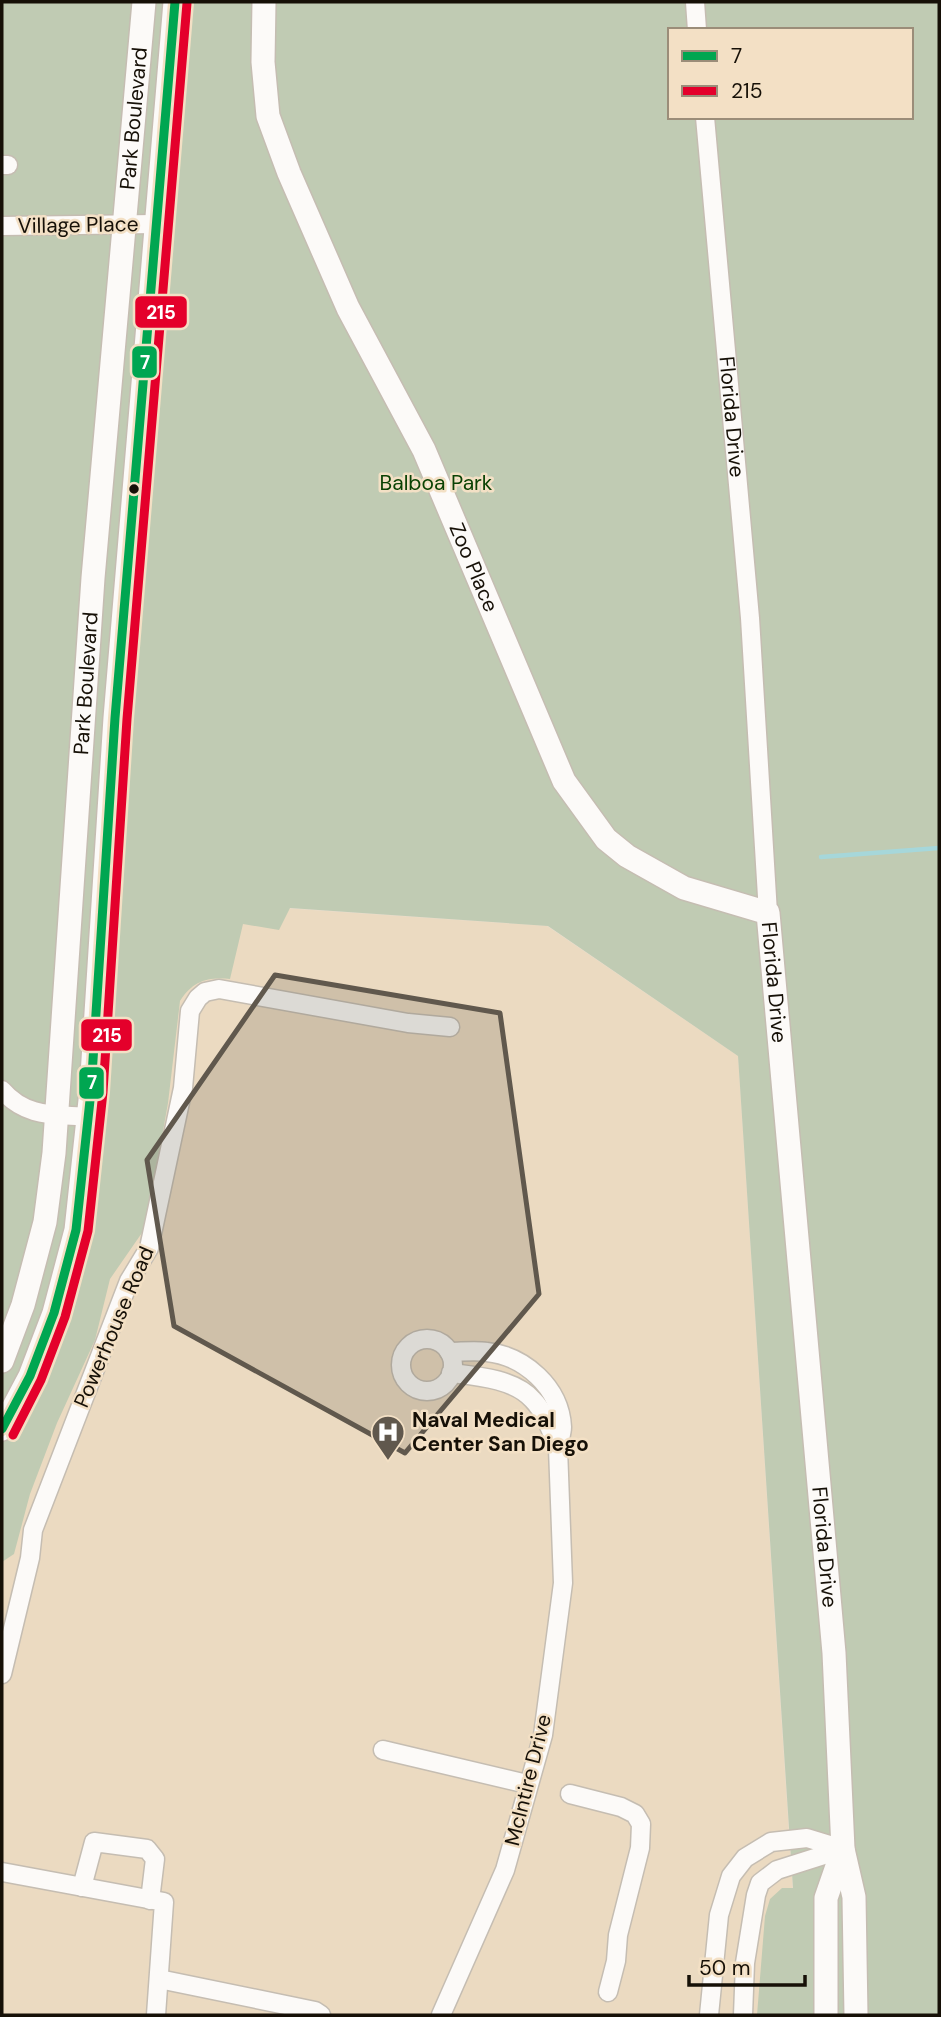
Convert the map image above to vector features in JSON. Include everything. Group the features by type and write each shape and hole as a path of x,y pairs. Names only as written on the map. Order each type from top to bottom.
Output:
{"main road":[{"name":"Park Boulevard","path":"2,1361 23,1305 45,1222 56,1114 92,592 144,2"},
{"name":"Park Boulevard","path":"2,1429 30,1376 54,1313 76,1230 89,1117 114,718 175,2"},
{"name":"Zoo Place","path":"264,2 263,62 268,116 289,173 348,308 424,450 564,781 606,839 627,856 684,888 768,914"},
{"name":"Florida Drive","path":"768,914 834,1653 843,1849 854,1897 856,2015"},
{"name":"Florida Drive","path":"827,2015 826,1898 843,1849"}],"street":[{"path":"695,2 697,28"},
{"name":"Florida Drive","path":"705,119 750,618 768,914"},
{"name":"Village Place","path":"2,226 155,224"},
{"name":"Powerhouse Road","path":"2,1674 30,1558 33,1530 129,1281 149,1248 183,1088 190,1012 198,998 205,992 219,989 408,1023 450,1027"},
{"path":"2,1090 12,1101 29,1111 89,1117"},
{"path":"424,1339 433,1340 449,1352 452,1360 451,1373 440,1387 421,1390 406,1381 401,1364 408,1347 424,1339"},
{"name":"McIntire Drive","path":"441,2015 506,1870 542,1735 563,1583 558,1448 562,1427 557,1408 544,1382 522,1362 488,1352 449,1352"},
{"name":"McIntire Drive","path":"451,1373 486,1377 508,1384 533,1399 558,1448"},
{"path":"383,1750 527,1784"},
{"path":"570,1794 621,1807 635,1814 642,1824 640,1848 618,1935 616,1961 608,1992"},
{"path":"709,2015 719,1915 731,1876 746,1858 771,1842 807,1838 843,1849"},
{"path":"82,1887 94,1842 147,1849 155,1859 150,1900"},
{"path":"743,2015 746,1963 756,1895 761,1883 777,1870 843,1849"},
{"path":"2,1872 164,1902 156,2015"},
{"path":"159,1979 315,2011 321,2015"}],"highlighted area":[{"path":"275,975 500,1013 539,1294 405,1453 174,1326 147,1160"}],"shaded area":[{"name":"Naval Medical Center San Diego","path":"129,905 268,907 547,926 738,1056 794,1910 790,2015 2,2015 2,1475"}],"green space":[{"name":"Balboa Park","path":"2,2 939,2 939,2015 757,2015 765,1916 770,1899 782,1888 793,1888 738,1056 548,926 290,908 279,930 243,924 230,979 201,982 190,989 180,1001 168,1103 146,1227 110,1279 95,1340 57,1423 30,1494 14,1554 2,1562"}],"waterway":[{"path":"821,857 939,848"}],"transit line":[{"name":"7","path":"2,1429 30,1376 54,1313 76,1230 91,1091 115,718 175,2"},
{"name":"215","path":"13,1435 41,1380 65,1317 88,1231 103,1092 127,719 187,3"}],"place":[{"name":"Naval Medical Center San Diego","path":"388,1462"}]}
